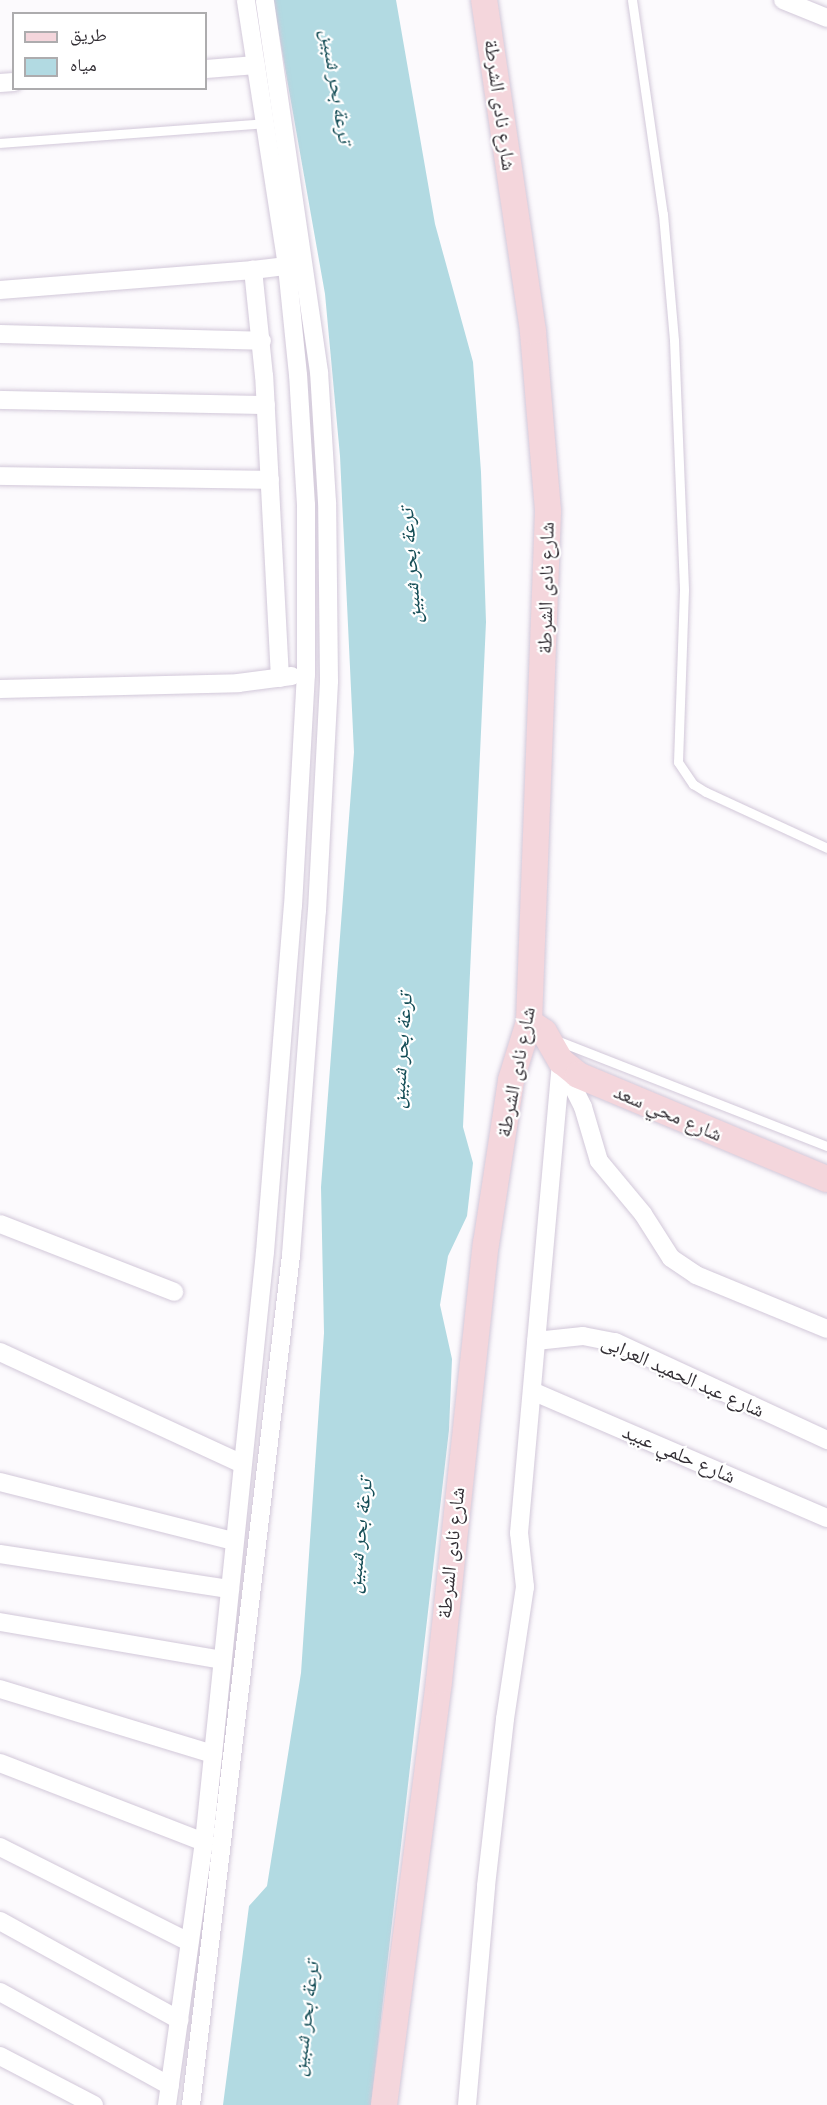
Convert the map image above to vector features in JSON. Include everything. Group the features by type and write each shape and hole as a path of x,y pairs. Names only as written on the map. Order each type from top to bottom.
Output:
{"main road":[{"name":"شارع نادى الشرطة","path":"384,2105 439,1681 486,1244 511,1080 538,1030 548,512 533,331 484,0"},
{"name":"شارع محي سعد","path":"538,1030 561,1061 578,1075 827,1179"}],"street":[{"path":"168,2105 204,1842 281,1074 306,675 306,505 287,266 246,0"},
{"path":"191,2105 291,1256 317,911 329,681 327,502 319,372 265,0"},
{"path":"783,0 827,18"},
{"path":"207,69 256,65"},
{"path":"0,290 287,266"},
{"path":"253,270 262,341 280,678"},
{"path":"0,334 262,341"},
{"path":"0,400 266,405"},
{"path":"0,476 270,480"},
{"path":"0,689 238,683 306,675"},
{"path":"561,1061 583,1107 599,1161 643,1214 671,1258 696,1275 827,1329"},
{"path":"467,2105 486,1887 505,1719 525,1587 519,1533 561,1061"},
{"path":"0,1224 174,1292"},
{"name":"شارع عبد الحميد العرابى","path":"536,1341 575,1335 615,1342 827,1440"},
{"path":"0,1352 242,1464"},
{"name":"شارع حلمي عبيد","path":"532,1391 827,1518"},
{"path":"0,1482 234,1541"},
{"path":"0,1554 230,1589"},
{"path":"0,1622 222,1660"},
{"path":"0,1689 213,1754"},
{"path":"0,1763 204,1842"},
{"path":"0,1847 189,1942"},
{"path":"0,1921 178,2020"},
{"path":"0,1992 170,2086"},
{"path":"0,2056 94,2105"}],"lane":[{"path":"632,0 663,214 675,351 684,590 678,762 693,784 706,792 827,848"},
{"path":"0,143 266,123"},
{"path":"538,1030 827,1146"}],"water":[{"name":"ترعة بحر شبين","path":"273,0 396,0 435,224 473,362 481,472 486,622 463,1127 473,1163 467,1216 448,1256 440,1305 452,1359 449,1430 371,2105 223,2105 249,1906 267,1886 301,1673 324,1333 321,1187 354,752 340,456 325,294"}]}
